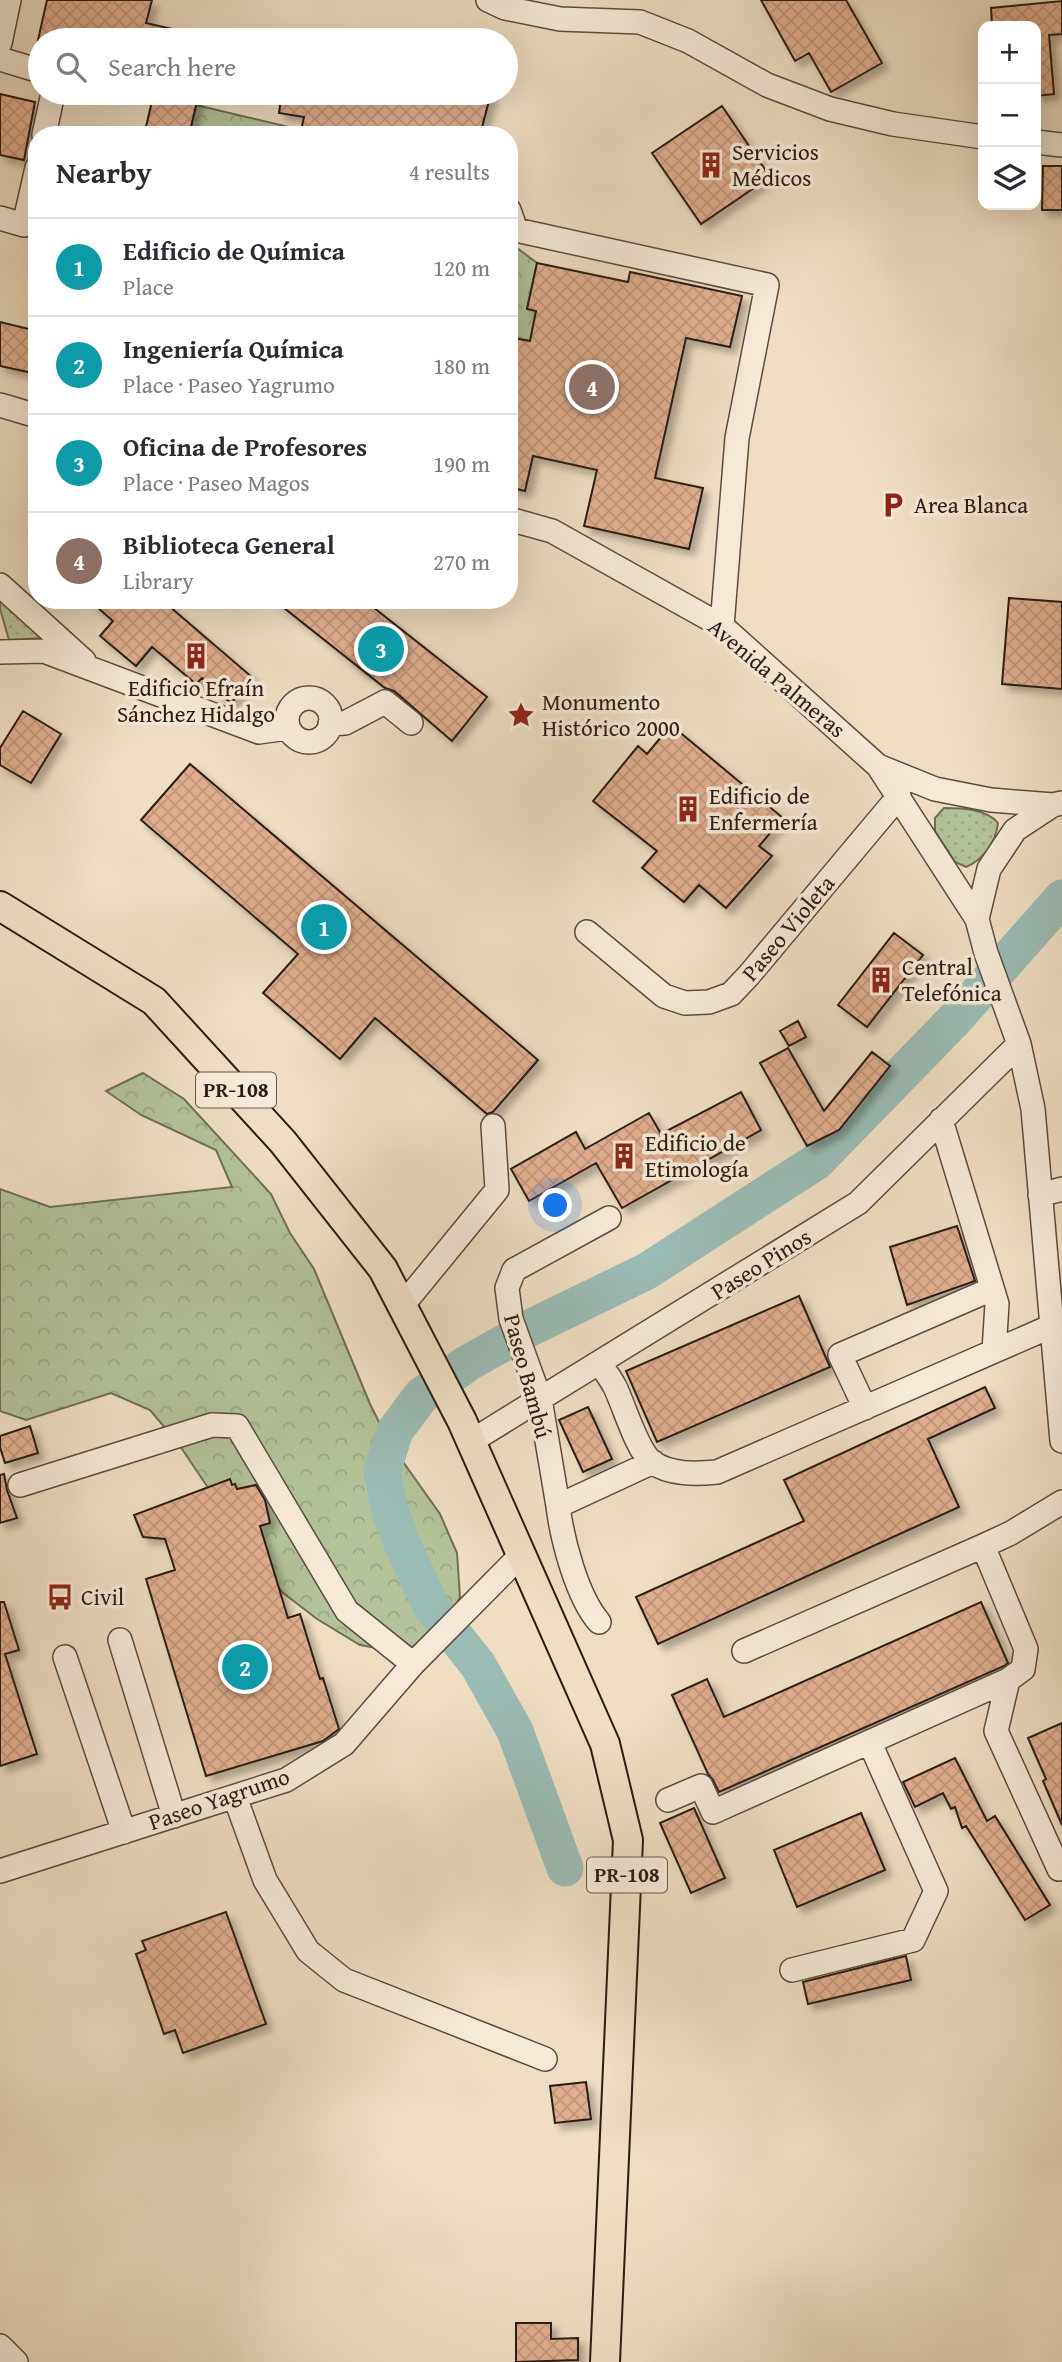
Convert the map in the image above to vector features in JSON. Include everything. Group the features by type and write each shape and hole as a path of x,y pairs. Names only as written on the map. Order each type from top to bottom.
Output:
{"main road":[{"name":"PR-108","path":"0,906 154,1000 283,1142 383,1269 466,1432 605,1744 628,1840 605,2362"}],"street":[{"path":"0,43 9,0"},
{"path":"488,0 505,8 560,19 640,22 688,41 767,85 830,109 893,124 978,136"},
{"path":"0,59 28,67"},
{"path":"46,126 50,105"},
{"path":"1041,143 1062,145"},
{"path":"0,218 24,225 28,207"},
{"path":"518,230 767,285 737,438 722,626"},
{"path":"0,405 28,413"},
{"name":"Avenida Palmeras","path":"518,522 552,531 722,626 878,766 935,789 991,800 1058,804"},
{"path":"0,585 91,668"},
{"path":"0,652 44,651 259,732 287,728"},
{"path":"311,697 325,704 332,717 327,734 312,743 297,740 287,728 287,713 296,701 311,697"},
{"path":"330,724 345,723 385,702 411,723"},
{"path":"878,766 977,919 986,953 1019,1044 1051,1192 1052,1326 1062,1441"},
{"name":"Paseo Violeta","path":"587,932 664,996 685,1003 709,1002 731,994 899,796"},
{"name":"Avenida Palmeras","path":"977,919 989,869 1015,830 1058,804"},
{"name":"Paseo Pinos","path":"466,1432 540,1399 600,1364 858,1203 1019,1044"},
{"path":"941,1120 997,1304 994,1351"},
{"path":"402,1306 497,1190 493,1126"},
{"name":"Paseo Bambú","path":"599,1622 576,1580 561,1533 540,1399 511,1319 507,1288 514,1270 609,1218"},
{"path":"865,1408 841,1355 992,1289"},
{"path":"600,1364 615,1387 637,1438 653,1462 668,1469 695,1474 717,1472 1052,1326"},
{"path":"20,1485 212,1425 237,1426 347,1611 413,1664"},
{"path":"558,1506 653,1462"},
{"path":"744,1651 1011,1533 1062,1502"},
{"path":"668,1800 701,1786 713,1812 1008,1680 1023,1669 1026,1650 983,1546"},
{"name":"Paseo Yagrumo","path":"0,1871 286,1780 344,1744 413,1664 522,1554"},
{"path":"120,1640 174,1816"},
{"path":"65,1657 124,1832"},
{"path":"1008,1680 996,1731 1059,1869"},
{"path":"792,1970 913,1940 936,1891 870,1743"},
{"path":"235,1797 265,1880 308,1951 344,1980 545,2059"},
{"path":"0,2346 16,2362"}],"green space":[{"path":"196,105 285,126 191,126"},
{"path":"518,249 537,263 527,309 536,311 530,341 518,339"},
{"path":"0,600 43,638 9,640"},
{"path":"944,808 981,812 998,823 988,850 966,867 955,862 935,831 935,818"},
{"path":"143,1073 184,1099 271,1194 290,1233 314,1269 370,1404 389,1442 440,1514 457,1553 460,1597 442,1634 404,1653 360,1645 317,1619 282,1592 178,1443 150,1410 111,1393 26,1420 0,1411 0,1189 50,1207 232,1187 216,1150 141,1115 106,1091"}],"building":[{"path":"47,0 152,0 146,23 168,28 41,28"},
{"path":"761,0 846,0 882,63 831,92 809,53 795,61"},
{"path":"1062,1 1062,34 1049,35 1054,94 1041,95 1041,21 992,21 991,8"},
{"path":"0,94 28,100 28,105 34,105 30,126 28,126 24,160 0,155"},
{"path":"151,105 196,105 191,126 146,126"},
{"path":"280,105 488,105 482,126 302,126 304,117 279,113"},
{"name":"Servicios Médicos","path":"722,106 770,177 701,224 652,153"},
{"path":"1043,166 1062,166 1062,210 1042,210"},
{"path":"537,263 628,282 630,272 742,296 730,347 686,338 655,478 703,488 689,549 584,526 597,470 533,456 525,491 518,489 518,339 530,341 536,311 527,309"},
{"path":"0,322 28,329 28,372 0,366"},
{"path":"1009,598 1062,602 1062,689 1002,684"},
{"name":"Edificio Efraín Sánchez Hidalgo","path":"99,609 172,609 253,678 231,703 202,678 196,684 152,647 136,666 100,636 113,621"},
{"path":"285,609 375,609 487,697 452,741 394,691 385,688"},
{"path":"23,711 61,734 31,783 0,765 0,748"},
{"name":"Edificio de Enfermería","path":"671,725 783,818 759,846 772,856 726,908 699,885 684,902 642,868 657,851 593,801 638,746 647,754"},
{"path":"190,764 538,1060 493,1112 487,1114 375,1018 340,1059 263,993 298,954 141,820"},
{"name":"Central Telefónica","path":"894,933 923,955 867,1027 838,1005"},
{"path":"798,1021 806,1037 789,1046 780,1031"},
{"path":"788,1048 824,1111 872,1052 890,1066 839,1130 807,1146 760,1063"},
{"name":"Edificio de Etimología","path":"741,1092 761,1130 622,1208 596,1163 529,1201 511,1169 576,1132 585,1149 649,1113 661,1134"},
{"path":"957,1226 975,1281 907,1305 890,1247"},
{"path":"799,1296 830,1367 657,1442 626,1371"},
{"path":"985,1387 995,1408 928,1439 959,1507 658,1644 636,1597 804,1521 784,1480"},
{"path":"588,1407 612,1459 583,1472 559,1420"},
{"path":"30,1426 38,1453 5,1463 0,1436"},
{"path":"4,1474 17,1518 0,1523 0,1475"},
{"path":"230,1479 237,1489 256,1485 265,1500 270,1523 260,1526 288,1618 300,1614 339,1729 323,1741 206,1776 146,1579 175,1570 165,1539 143,1537 134,1515"},
{"path":"0,1602 4,1602 19,1650 5,1654 37,1754 0,1766"},
{"path":"981,1602 1008,1663 1004,1666 719,1792 672,1695 707,1679 724,1717"},
{"path":"1062,1723 1062,1825 1028,1738"},
{"path":"955,1758 987,1821 995,1816 1050,1905 1025,1920 966,1826 962,1828 955,1807 951,1809 943,1793 915,1807 903,1782"},
{"path":"694,1808 725,1878 691,1893 660,1823"},
{"path":"861,1813 885,1870 797,1907 774,1850"},
{"path":"226,1912 266,2024 183,2053 175,2030 164,2034 136,1954 146,1950 142,1941"},
{"path":"906,1956 911,1980 808,2004 803,1982"},
{"path":"586,2082 591,2119 555,2123 550,2086"},
{"path":"516,2323 551,2323 551,2339 578,2338 578,2360 516,2362"}],"waterway":[{"path":"565,1868 515,1731 478,1665 431,1606 403,1546 391,1514 382,1472 395,1431 421,1396 468,1363 532,1327 647,1271 816,1162 956,1018 1062,898"}],"place":[{"name":"Servicios Médicos","path":"711,165"},
{"name":"Biblioteca General","path":"592,387"},
{"name":"Area Blanca","path":"893,505"},
{"name":"Oficina de Profesores","path":"381,649"},
{"name":"Edificio Efraín Sánchez Hidalgo","path":"196,656"},
{"name":"Monumento Histórico 2000","path":"521,715"},
{"name":"Edificio de Enfermería","path":"688,809"},
{"name":"Edificio de Química","path":"324,927"},
{"name":"Central Telefónica","path":"881,980"},
{"name":"Edificio de Etimología","path":"624,1156"},
{"name":"Civil","path":"60,1597"},
{"name":"Ingeniería Química","path":"245,1667"}]}
